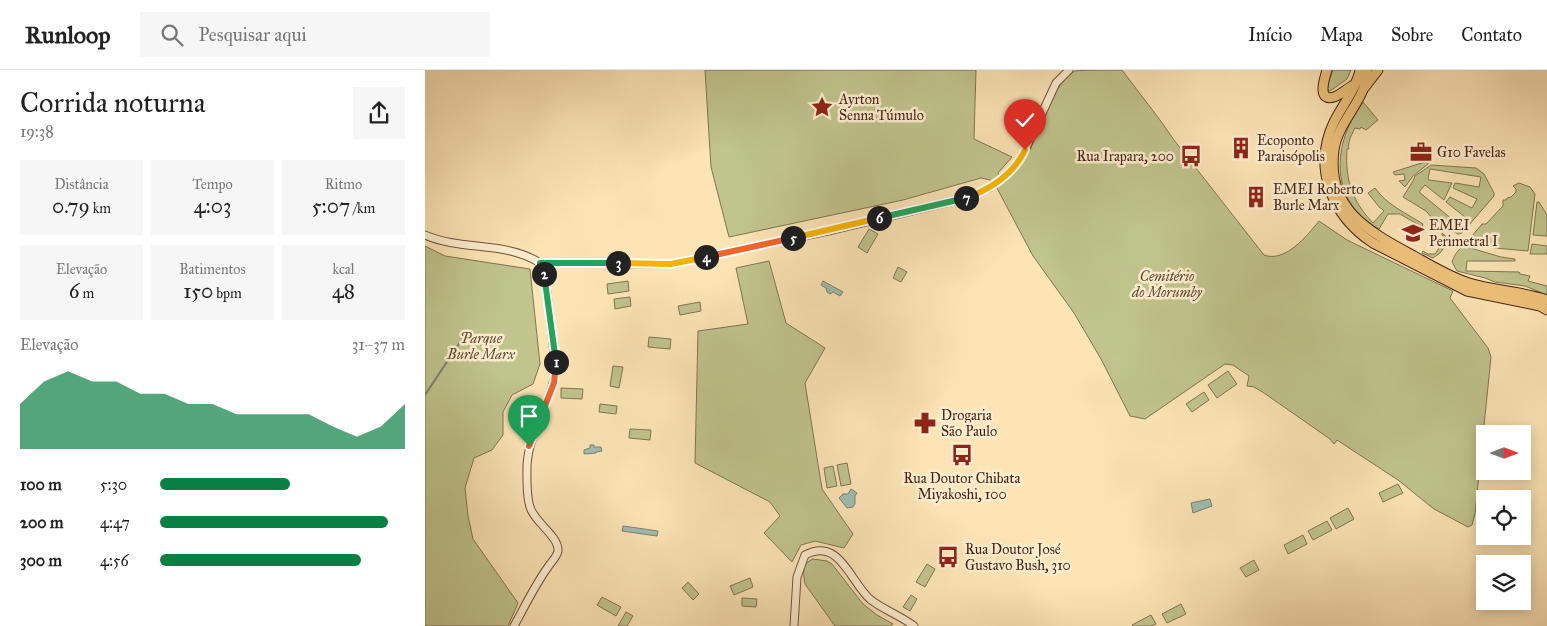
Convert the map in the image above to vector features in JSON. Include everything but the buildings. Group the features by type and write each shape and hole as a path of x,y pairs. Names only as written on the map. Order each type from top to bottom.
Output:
{"main road":[{"path":"1327,70 1322,84 1323,93 1329,98 1335,97 1354,85"},
{"path":"1360,70 1352,91 1330,131 1325,162 1331,193 1337,207 1347,222 1373,243 1467,291 1540,306 1547,310"},
{"path":"1362,91 1367,70"},
{"path":"1378,70 1362,91 1338,134 1334,151 1334,176 1341,199 1354,218 1366,229 1392,244 1462,280 1547,300"}],"street":[{"path":"425,236 448,243 509,251 531,257 540,263 652,265 684,262 966,198 989,188 1004,177 1018,162 1056,84 1069,70"},
{"path":"514,626 557,554 557,544 532,513 527,491 529,446 554,383 556,371 547,292 540,263"},
{"path":"794,626 797,577 805,555 817,551 835,555 842,561 870,599 914,626"}],"green space":[{"name":"Cemitério do Morumby","path":"705,70 976,70 974,139 1012,157 998,173 1004,183 1026,158 1054,96 1068,76 1075,71 1122,70 1264,255 1280,255 1287,252 1295,247 1319,221 1347,240 1453,291 1450,298 1488,348 1491,357 1484,425 1476,425 1476,480 1478,480 1472,525 1468,527 1434,509 1398,480 1337,440 1334,444 1330,439 1264,393 1254,387 1247,386 1249,376 1233,365 1225,364 1145,419 1130,416 1101,359 1074,313 1033,256 998,190 990,180 981,178 903,200 729,237 711,167"},
{"path":"1333,70 1351,70 1347,79 1330,91 1327,90 1327,86"},
{"path":"1363,102 1378,120 1366,130 1361,127 1360,129 1355,128 1349,141 1347,171 1355,198 1373,223 1384,211 1368,193 1375,188 1391,204 1423,224 1422,227 1400,214 1388,214 1379,229 1362,217 1351,203 1343,187 1340,170 1345,135"},
{"path":"1428,161 1428,164 1413,176 1405,187 1399,181 1405,180 1404,174 1395,175 1393,172"},
{"path":"1431,165 1476,168 1484,174 1494,196 1462,233 1458,234 1403,197 1415,176","holes":["1430,169 1481,177 1479,187 1455,183 1453,188 1477,199 1472,208 1450,197 1446,202 1465,217 1459,225 1419,192 1425,185 1444,200 1452,183 1429,180"]},
{"path":"1519,183 1530,187 1535,194 1528,251 1494,248 1475,241 1472,236 1482,224 1486,224 1503,206 1503,200 1511,197 1516,192 1513,186"},
{"path":"1537,202 1539,202 1547,215 1547,236 1533,235"},
{"path":"869,229 878,234 867,253 858,247"},
{"path":"1442,233 1450,240 1440,253 1433,258 1422,253 1423,251 1428,254 1435,254 1446,238"},
{"path":"1532,244 1547,246 1547,254 1530,254"},
{"name":"Parque Burle Marx","path":"425,246 445,256 530,269 540,364 533,384 512,395 503,412 503,435 492,450 474,458 465,488 473,539 518,603 508,626 425,626"},
{"path":"1464,246 1501,257 1515,259 1515,261 1467,261 1466,271 1519,272 1520,274 1530,276 1528,281 1547,286 1547,295 1525,286 1495,282 1457,271 1452,262"},
{"path":"769,261 786,323 825,348 805,383 822,489 853,534 844,548 815,541 801,545 792,562 764,533 780,516 770,502 695,463 698,331 748,324 736,268"},
{"path":"898,267 907,272 901,282 893,278"},
{"path":"628,281 629,291 608,294 607,284"},
{"path":"630,297 631,306 615,309 614,299"},
{"path":"700,302 701,311 680,315 678,306"},
{"path":"649,337 671,339 670,349 648,347"},
{"path":"613,366 623,367 619,388 610,386"},
{"path":"1228,371 1237,384 1217,398 1208,385"},
{"path":"561,388 583,389 582,399 561,398"},
{"path":"1204,392 1209,400 1192,412 1186,404"},
{"path":"600,404 617,406 616,414 599,412"},
{"path":"630,429 651,430 650,440 629,438"},
{"path":"847,463 851,484 841,486 837,465"},
{"path":"833,466 837,486 827,488 824,468"},
{"path":"1398,484 1403,493 1383,502 1379,493"},
{"path":"1348,508 1354,519 1336,529 1330,518"},
{"path":"1327,521 1332,530 1313,540 1308,531"},
{"path":"1303,535 1307,544 1288,554 1284,545"},
{"path":"813,559 827,561 832,564 863,604 893,624 890,626 835,626 805,584 805,566"},
{"path":"1254,560 1259,570 1246,577 1240,568"},
{"path":"927,564 935,569 925,587 916,582"},
{"path":"750,578 753,587 734,595 730,586"},
{"path":"688,582 699,594 693,600 682,588"},
{"path":"911,595 917,599 910,611 903,607"},
{"path":"602,597 621,607 616,616 597,605"},
{"path":"742,598 757,599 756,607 742,606"},
{"path":"1181,604 1186,614 1167,623 1162,614"},
{"path":"626,612 633,616 627,626 618,626"},
{"path":"1151,615 1156,624 1151,626 1132,625"}],"shaded area":[{"path":"823,281 843,292 840,296 833,292 830,294 821,285"},
{"path":"590,445 601,447 602,451 584,454 584,450 590,448"},
{"path":"851,489 857,493 855,504 853,507 847,508 839,498 843,494 848,494"},
{"path":"1210,499 1212,506 1193,513 1191,503"},
{"path":"623,526 658,531 657,536 622,531"}],"waterway":[{"path":"425,395 464,336"}],"place":[{"name":"Ayrton Senna Túmulo","path":"822,107"},
{"name":"Ecoponto Paraisópolis","path":"1241,148"},
{"name":"G10 Favelas","path":"1421,152"},
{"name":"Rua Irapara, 200","path":"1191,156"},
{"name":"EMEI Roberto Burle Marx","path":"1256,197"},
{"name":"EMEI Perimetral I","path":"1413,233"},
{"name":"Drogaria São Paulo","path":"925,423"},
{"name":"Rua Doutor Chibata Miyakoshi, 100","path":"962,455"},
{"name":"Rua Doutor José Gustavo Bush, 310","path":"948,557"}],"route":[{"path":"529,446 554,383 556,371 547,292 544,273 540,263 671,264 828,231 966,198 982,192 1008,174 1025,150"}]}
